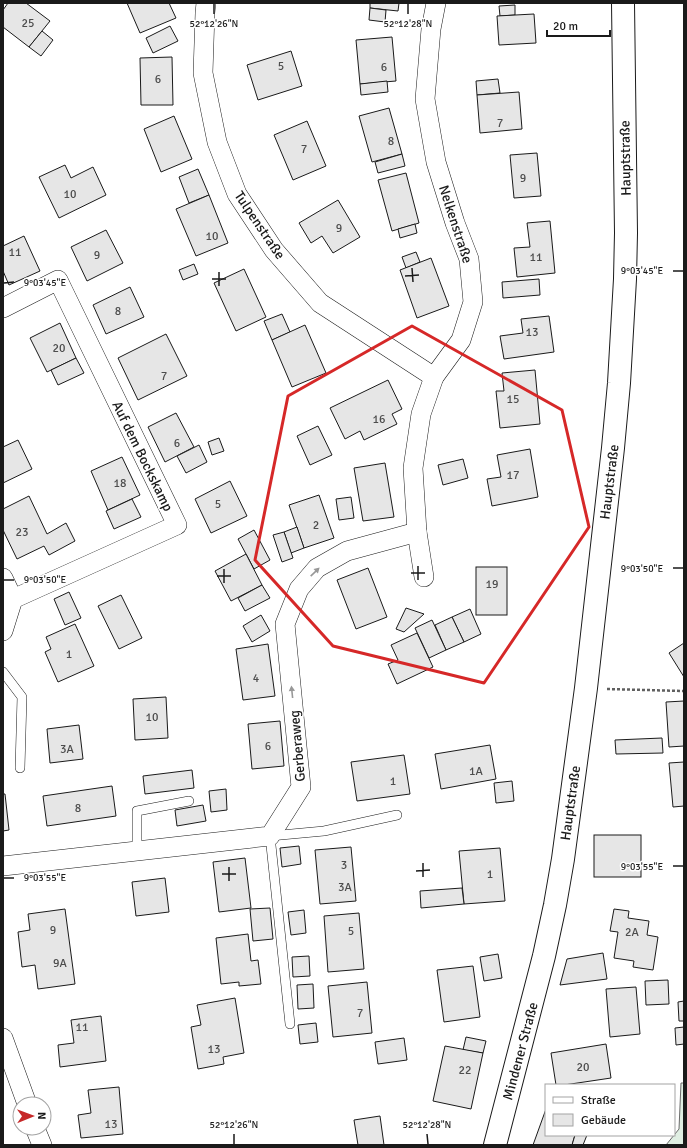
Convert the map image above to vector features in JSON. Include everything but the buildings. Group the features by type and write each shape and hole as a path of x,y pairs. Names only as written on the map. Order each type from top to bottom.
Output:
{"main road":[{"name":"Hauptstraße","path":"544,956 563,859 586,688 620,383 626,233 623,3"},
{"name":"Mindener Straße","path":"495,1145 544,956"}],"street":[{"name":"Tulpenstraße","path":"206,3 203,73 217,142 237,194 274,250 320,303 434,377"},
{"name":"Nelkenstraße","path":"424,577 417,532 414,468 421,414 434,377 461,340 473,302 470,259 454,223 436,162 425,99 431,29 436,3"},
{"name":"Auf dem Bockskamp","path":"3,308 58,280 177,526 13,599"},
{"name":"Gerberaweg","path":"270,836 302,787 285,624 299,589 316,568 347,551 417,532"},
{"path":"3,578 13,599 3,631"},
{"path":"3,866 270,836"},
{"path":"3,1038 24,1096"}],"lane":[{"path":"3,672 22,697 20,768"},
{"path":"137,851 137,811 189,801"},
{"path":"290,1024 270,836 324,831 397,815"}],"path":[{"path":"586,688 684,691"}],"highlighted area":[{"path":"412,326 562,410 589,527 484,683 333,646 255,560 288,396"}],"green space":[{"path":"681,1083 684,1083 684,1145 666,1145 675,1136 679,1129"}]}
